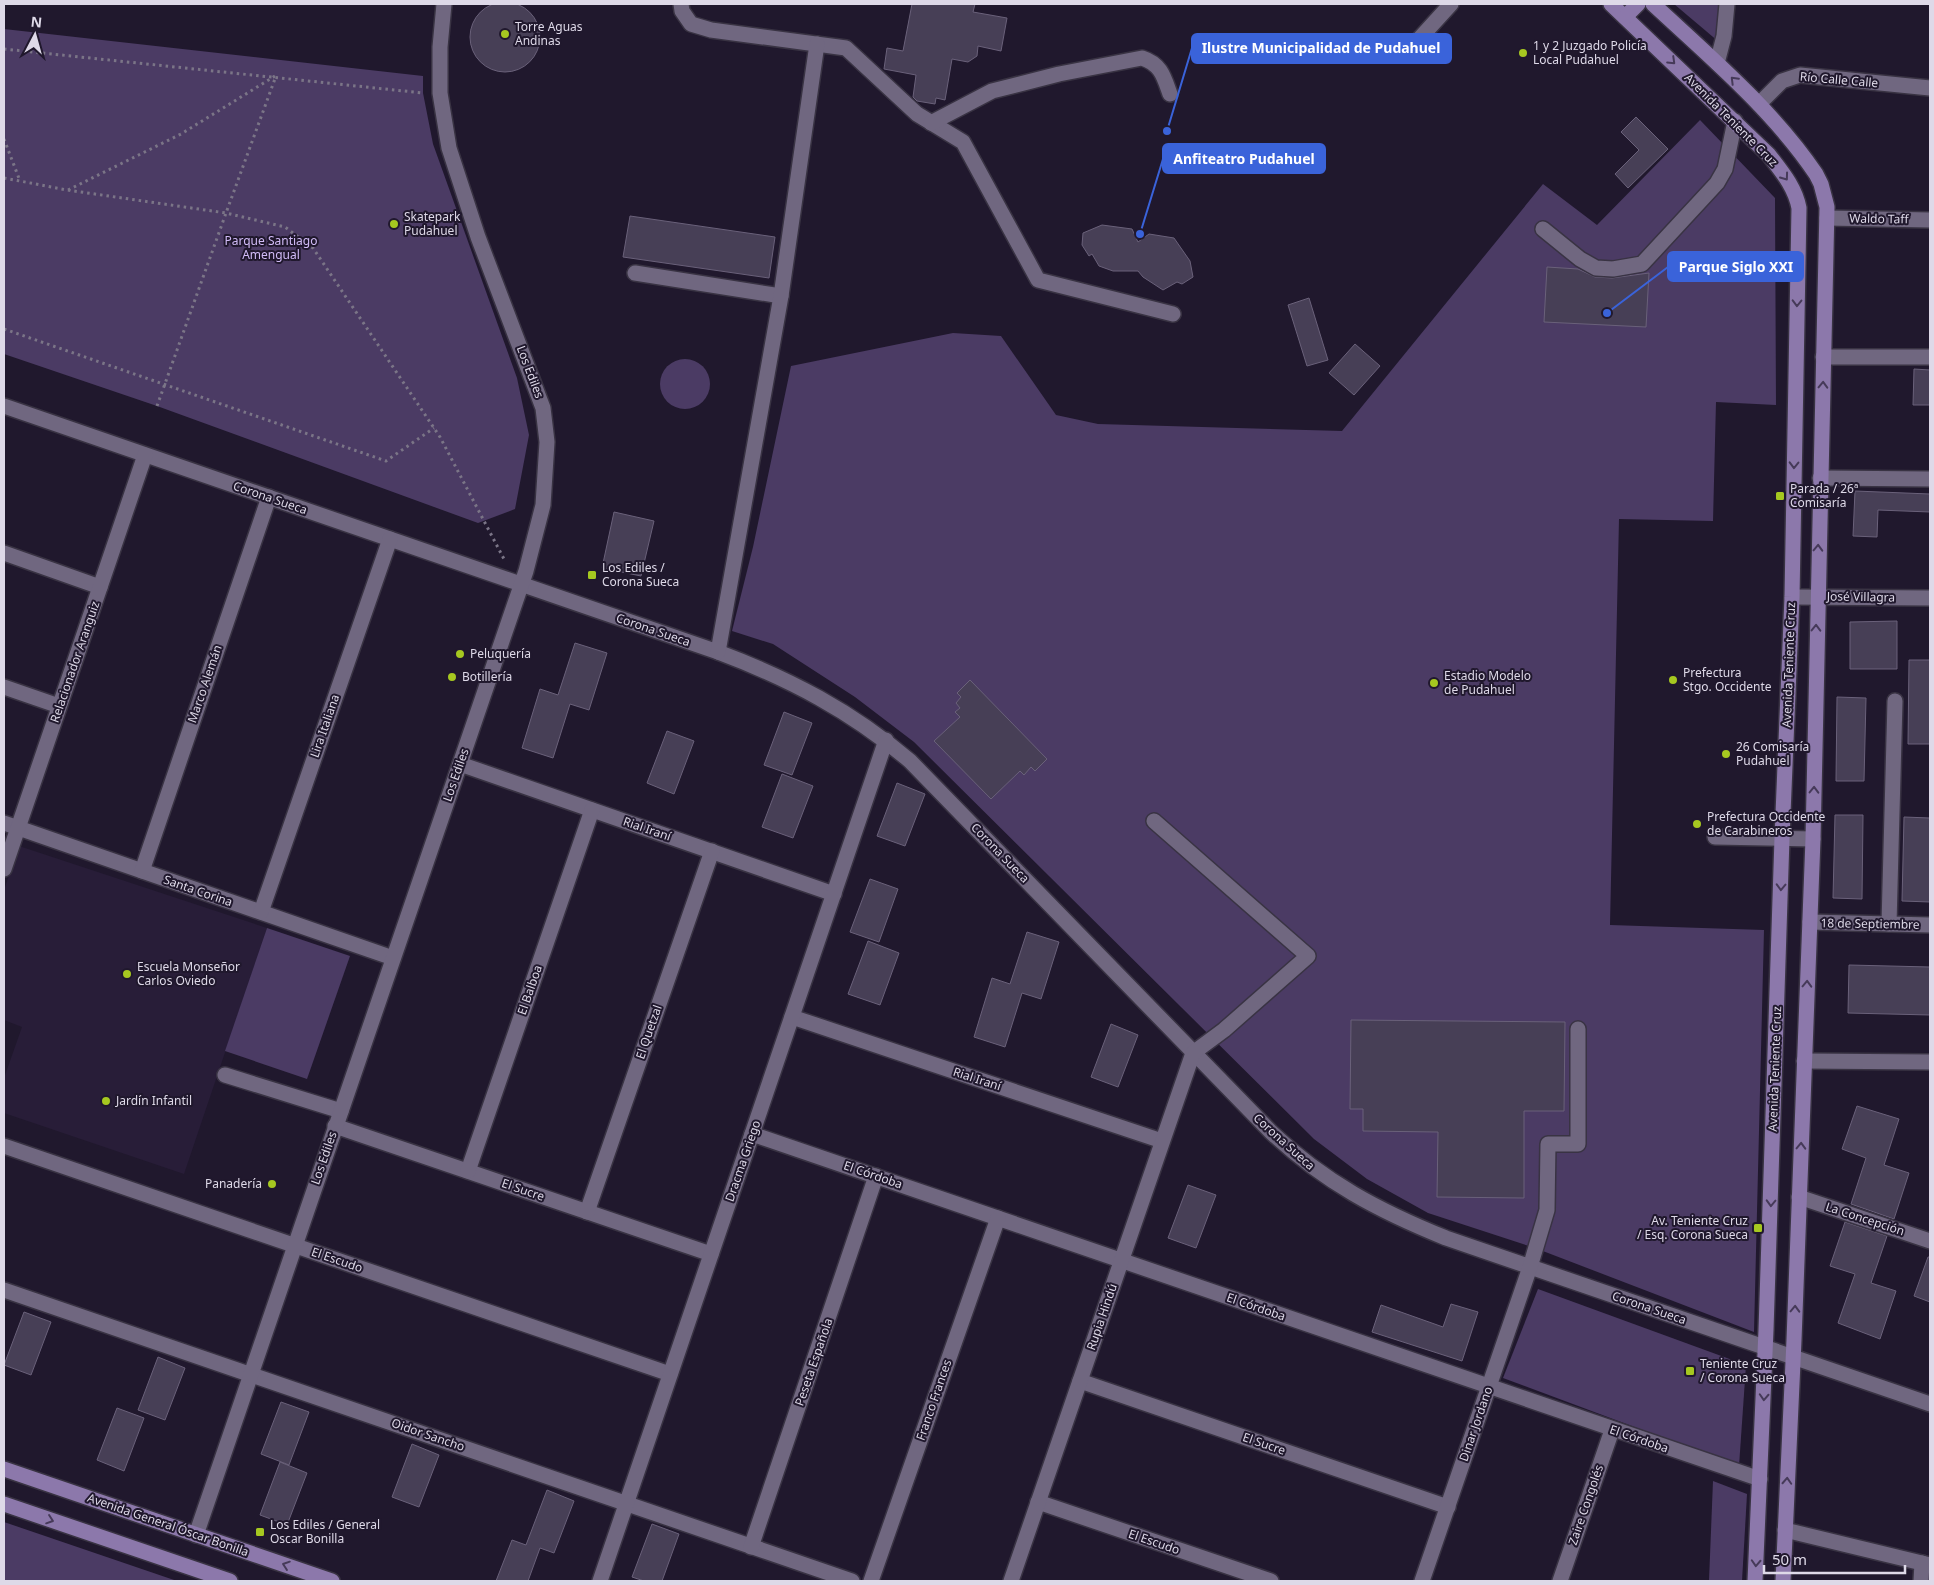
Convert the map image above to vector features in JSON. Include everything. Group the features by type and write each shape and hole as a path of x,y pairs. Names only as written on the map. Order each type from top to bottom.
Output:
{"main road":[{"name":"Avenida Teniente Cruz","path":"1611,4 1769,155 1794,190 1799,208 1792,597 1782,838 1766,1348 1755,1581"},
{"path":"1625,17 1638,4"},
{"name":"Avenida Teniente Cruz","path":"1653,4 1759,104 1816,174 1825,195 1827,218 1813,839 1783,1581"},
{"name":"Avenida General Óscar Bonilla","path":"4,1469 332,1581"},
{"path":"4,1504 230,1581"}],"street":[{"name":"Los Ediles","path":"196,1534 522,584 543,505 547,442 543,408 478,237 449,148 440,93 440,47 444,4"},
{"path":"681,4 682,11 690,24 710,30 846,48 917,114 963,142 1038,280 1173,314"},
{"path":"1411,48 1451,4"},
{"path":"1717,63 1724,36 1727,4"},
{"path":"718,652 781,296 816,44"},
{"path":"931,123 992,90 1059,74 1142,58 1151,61 1161,70 1170,94"},
{"name":"Río Calle Calle","path":"1759,104 1782,81 1800,75 1930,88"},
{"path":"1543,229 1580,259 1596,268 1613,269 1642,264 1717,183 1725,169 1734,121"},
{"name":"Waldo Taff","path":"1827,218 1930,220"},
{"path":"635,273 781,296"},
{"path":"1823,357 1930,357"},
{"name":"Corona Sueca","path":"4,406 718,652 773,674 812,693 886,740 933,783 1193,1053 1292,1152 1329,1180 1376,1207 1446,1238 1930,1404"},
{"name":"Relacionador Aranguiz","path":"4,869 11,826 60,706 145,455"},
{"path":"1820,478 1930,479"},
{"name":"Marco Alemán","path":"142,871 269,497"},
{"name":"Lira Italiana","path":"261,912 390,539"},
{"path":"4,554 100,587"},
{"name":"José Villagra","path":"1792,597 1930,598"},
{"path":"4,687 60,706"},
{"path":"1888,924 1895,701"},
{"name":"Dracma Griego","path":"600,1581 886,740"},
{"name":"Rial Iraní","path":"460,764 834,894"},
{"name":"El Balboa","path":"468,1171 592,810"},
{"path":"1154,821 1308,956 1224,1030 1193,1053"},
{"name":"Santa Corina","path":"11,826 393,958"},
{"path":"1715,837 1813,839"},
{"name":"El Quetzal","path":"587,1212 712,852"},
{"name":"18 de Septiembre","path":"1810,922 1930,925"},
{"name":"Rial Iraní","path":"792,1017 1162,1141"},
{"name":"Dinar Jordano","path":"1422,1581 1530,1267 1547,1210 1548,1144 1578,1144 1578,1029"},
{"name":"Rupia Hindú","path":"1011,1581 1193,1053"},
{"path":"1804,1061 1930,1062"},
{"path":"225,1075 341,1111"},
{"name":"El Sucre","path":"335,1126 711,1254"},
{"name":"El Córdoba","path":"752,1134 1612,1430 1760,1479"},
{"name":"El Escudo","path":"4,1146 670,1374"},
{"name":"Peseta Española","path":"751,1547 876,1176"},
{"name":"La Concepción","path":"1799,1197 1930,1241"},
{"name":"Franco Frances","path":"871,1581 998,1218"},
{"name":"Oidor Sancho","path":"4,1290 852,1581"},
{"name":"El Sucre","path":"1080,1381 1448,1507"},
{"name":"Zaire Congolés","path":"1560,1581 1612,1430"},
{"name":"El Escudo","path":"1038,1502 1271,1581"},
{"path":"1785,1530 1926,1564 1921,1581"}],"path":[{"path":"4,49 276,76 423,93 440,93"},
{"path":"67,190 181,134 276,76"},
{"path":"157,406 276,76"},
{"path":"4,139 20,181"},
{"path":"4,178 67,190 226,213 284,227 313,248 434,428 508,566"},
{"path":"4,329 386,461 434,428"}],"shaded area":[{"name":"Escuela Monseñor Carlos Oviedo","path":"19,846 267,928 184,1174 4,1113 4,1078 22,1027 4,1020 4,890"}],"green space":[{"path":"1674,4 1722,4 1719,42"},
{"name":"Parque Santiago Amengual","path":"4,29 423,76 423,93 433,144 517,378 529,435 515,509 478,523 157,406 4,354"},
{"path":"1700,120 1775,198 1776,405 1716,402 1713,521 1619,519 1610,925 1764,930 1754,1332 1535,1248 1428,1213 1367,1179 1314,1139 914,742 855,697 773,644 732,631 753,547 791,366 953,333 1001,336 1056,415 1098,424 1342,431 1543,184 1597,225"},
{"path":"685,359 695,361 703,366 708,374 710,384 708,394 703,402 695,407 685,409 675,407 667,402 662,394 660,384 662,374 667,366 675,361"},
{"path":"267,928 350,956 307,1079 225,1051"},
{"path":"1538,1289 1746,1365 1739,1466 1503,1378"},
{"path":"1713,1481 1747,1494 1742,1581 1709,1581"},
{"path":"4,1522 177,1581 4,1581"}],"building":[{"name":"Torre Aguas Andinas","path":"505,2 518,5 530,12 537,24 540,37 537,50 530,62 518,69 505,72 492,69 480,62 473,50 470,37 473,24 480,12 492,5"},
{"path":"912,4 975,4 973,12 1007,18 1001,51 978,46 977,56 968,62 952,59 945,100 936,98 935,104 917,101 913,97 916,75 884,69 887,48 903,51"},
{"path":"1636,117 1668,149 1628,188 1615,174 1639,150 1621,132"},
{"path":"630,216 775,237 769,278 623,257"},
{"path":"1102,225 1132,229 1138,242 1149,234 1174,238 1190,261 1193,277 1182,284 1177,282 1163,290 1143,277 1138,271 1113,271 1099,266 1092,254 1089,256 1082,245 1083,233"},
{"path":"1547,267 1578,269 1595,277 1612,278 1649,273 1646,327 1544,322"},
{"path":"1309,298 1328,360 1307,366 1288,305"},
{"path":"1355,344 1380,366 1354,395 1329,373"},
{"path":"1914,369 1930,370 1930,405 1913,405"},
{"path":"1855,491 1930,494 1930,512 1878,510 1877,537 1853,536"},
{"path":"614,512 654,521 641,576 602,568"},
{"path":"1897,621 1897,669 1850,669 1850,622"},
{"path":"575,643 607,653 589,710 570,704 553,758 522,748 540,689 558,695"},
{"path":"1909,660 1930,660 1930,744 1908,744"},
{"path":"970,680 1047,759 1035,771 1031,767 1024,775 1020,771 991,799 934,741 960,717 955,712 960,708 956,703 961,697 957,693"},
{"path":"1837,697 1866,698 1864,781 1836,781"},
{"path":"784,712 812,723 792,775 764,765"},
{"path":"667,731 694,741 674,794 647,783"},
{"path":"782,774 813,786 793,838 762,827"},
{"path":"897,783 925,794 905,846 877,836"},
{"path":"1835,815 1863,815 1862,899 1833,898"},
{"path":"1904,817 1930,818 1930,902 1902,901"},
{"path":"870,879 898,889 879,942 850,932"},
{"path":"1027,932 1059,942 1041,999 1022,993 1005,1047 974,1037 992,978 1010,984"},
{"path":"868,941 899,953 880,1005 848,994"},
{"path":"1849,965 1930,967 1930,1015 1848,1013"},
{"path":"1351,1020 1565,1022 1564,1111 1524,1111 1524,1198 1437,1197 1438,1132 1363,1131 1363,1109 1350,1109"},
{"path":"1111,1024 1138,1035 1118,1087 1091,1077"},
{"path":"1857,1106 1899,1119 1884,1165 1909,1173 1894,1219 1851,1204 1866,1158 1842,1149"},
{"path":"1188,1185 1216,1195 1196,1248 1168,1238"},
{"path":"1845,1222 1887,1236 1871,1283 1896,1291 1880,1339 1838,1323 1855,1274 1830,1266"},
{"path":"1928,1257 1930,1257 1930,1302 1914,1296"},
{"path":"1451,1304 1478,1312 1462,1361 1372,1332 1381,1305 1443,1327"},
{"path":"24,1312 51,1322 31,1375 4,1365"},
{"path":"158,1357 185,1368 165,1420 138,1410"},
{"path":"281,1402 309,1412 289,1465 261,1454"},
{"path":"117,1408 144,1418 124,1471 97,1460"},
{"path":"412,1444 439,1455 419,1507 392,1497"},
{"path":"280,1462 307,1473 287,1525 260,1515"},
{"path":"547,1490 574,1501 554,1553 540,1548 528,1581 496,1581 512,1540 526,1545"},
{"path":"652,1524 679,1534 662,1581 644,1581 632,1577"}],"place":[{"name":"Torre Aguas Andinas","path":"505,34"},
{"name":"1 y 2 Juzgado Policía Local Pudahuel","path":"1523,53"},
{"name":"Ilustre Municipalidad de Pudahuel","path":"1167,131"},
{"name":"Skatepark Pudahuel","path":"394,224"},
{"name":"Anfiteatro Pudahuel","path":"1140,234"},
{"name":"Parque Siglo XXI","path":"1607,313"},
{"name":"Parada / 26ª Comisaría","path":"1780,496"},
{"name":"Los Ediles / Corona Sueca","path":"592,575"},
{"name":"Peluquería","path":"460,654"},
{"name":"Botillería","path":"452,677"},
{"name":"Prefectura Stgo. Occidente","path":"1673,680"},
{"name":"Estadio Modelo de Pudahuel","path":"1434,683"},
{"name":"26 Comisaría Pudahuel","path":"1726,754"},
{"name":"Prefectura Occidente de Carabineros","path":"1697,824"},
{"name":"Escuela Monseñor Carlos Oviedo","path":"127,974"},
{"name":"Jardín Infantil","path":"106,1101"},
{"name":"Panadería","path":"272,1184"},
{"name":"Av. Teniente Cruz / Esq. Corona Sueca","path":"1758,1228"},
{"name":"Teniente Cruz / Corona Sueca","path":"1690,1371"},
{"name":"Los Ediles / General Oscar Bonilla","path":"260,1532"}]}
